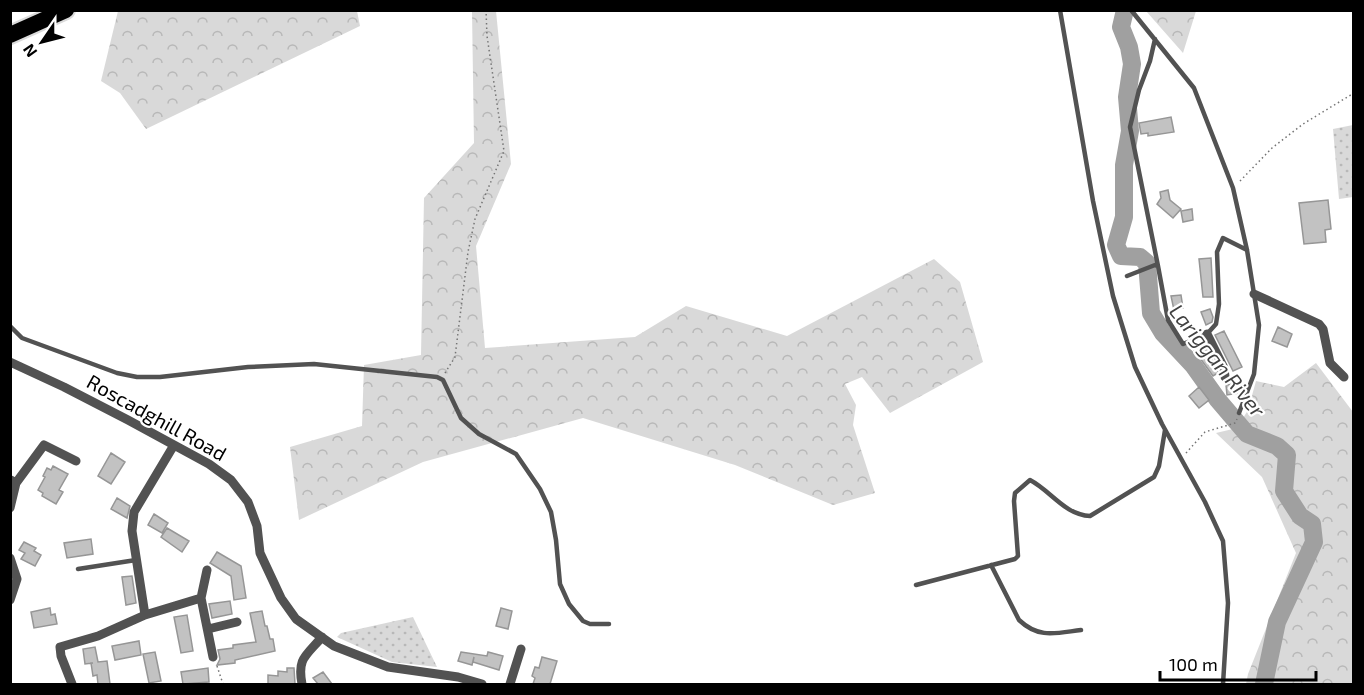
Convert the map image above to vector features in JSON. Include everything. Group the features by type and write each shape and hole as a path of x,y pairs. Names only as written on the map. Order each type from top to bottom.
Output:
{"highway":[{"path":"10,35 66,10"}],"street":[{"path":"1254,294 1319,324 1323,329 1330,363 1344,377"},
{"path":"1207,334 1224,368 1225,377"},
{"name":"Roscadghill Road","path":"10,362 64,387 174,445 209,464 231,480 248,502 256,526 260,553 281,598 296,619 322,638 334,646 388,667 477,683"},
{"path":"10,508 13,481 44,445 76,461"},
{"path":"145,615 132,531 134,512 174,445"},
{"path":"10,558 17,579 10,600"},
{"path":"207,570 201,598 213,657"},
{"path":"72,684 60,647 98,636 145,615 201,598"},
{"path":"208,629 237,622"},
{"path":"301,684 302,657 322,638"},
{"path":"510,684 521,649"}],"lane":[{"path":"1060,10 1093,201 1113,296 1135,367 1165,430 1205,501 1223,541 1228,603 1223,684"},
{"path":"1131,10 1194,88 1233,188 1247,250 1259,325 1254,374 1239,413"},
{"path":"1155,39 1130,127 1168,320 1183,344 1207,334 1216,324 1219,304 1217,252 1223,238 1247,250"},
{"path":"1127,276 1157,266"},
{"path":"10,326 22,338 117,373 137,377 160,377 248,367 314,364 437,377 443,380 461,418 479,434 516,454 540,489 551,512 560,584 569,604 583,621 590,624 609,624"},
{"path":"916,585 1015,559 1018,556 1015,493 1030,480 1042,487 1066,509 1090,516 1154,477 1159,466 1165,430"},
{"path":"78,569 136,560"},
{"path":"991,565 1019,620 1026,626 1044,634 1081,630"}],"path":[{"path":"443,380 455,357 468,252 475,219 504,152 487,36 486,10"},
{"path":"1233,188 1272,148 1303,124 1353,93"},
{"path":"1181,458 1205,432 1235,423"},
{"path":"213,657 223,684"}],"green space":[{"path":"118,11 357,11 360,26 146,129 120,93 101,81"},
{"path":"472,11 496,11 511,164 476,246 485,348 635,337 686,306 787,336 934,259 960,282 983,362 890,413 862,377 845,384 856,405 853,425 875,493 833,505 735,465 583,418 423,462 299,520 290,447 362,426 364,365 421,355 424,198 474,143"},
{"path":"1146,11 1196,11 1183,53"},
{"path":"1353,125 1353,197 1339,199 1333,129"},
{"path":"1316,363 1353,412 1353,684 1246,684 1296,553 1262,477 1216,433 1237,428 1248,410 1256,381 1284,387"},
{"path":"413,617 437,667 392,662 337,637 341,633"}],"building":[{"path":"1171,117 1174,132 1148,136 1148,133 1141,134 1139,123"},
{"path":"1168,190 1170,200 1181,209 1173,218 1157,204 1161,198 1160,192"},
{"path":"1328,200 1331,229 1325,230 1326,242 1304,244 1299,203"},
{"path":"1192,209 1193,220 1183,222 1181,211"},
{"path":"1211,258 1213,297 1203,297 1199,259"},
{"path":"1181,295 1183,308 1174,310 1171,296"},
{"path":"1210,309 1212,322 1206,325 1201,312"},
{"path":"1278,327 1292,334 1287,347 1272,341"},
{"path":"1224,331 1242,367 1233,371 1215,335"},
{"path":"1204,343 1218,373 1213,376 1194,350"},
{"path":"1238,383 1240,393 1227,395 1226,385"},
{"path":"1199,387 1209,400 1199,408 1189,396"},
{"path":"111,453 125,462 111,484 98,476"},
{"path":"53,466 68,474 59,490 63,492 56,504 42,496 43,493 38,490 47,468 51,470"},
{"path":"117,498 130,506 127,518 111,509"},
{"path":"154,514 168,523 162,533 148,525"},
{"path":"167,528 189,541 182,552 161,537"},
{"path":"91,539 93,554 67,558 64,543"},
{"path":"24,542 36,548 34,551 41,555 35,566 21,559 25,553 19,550"},
{"path":"217,552 241,566 246,598 234,600 231,576 210,563"},
{"path":"132,576 136,603 126,605 122,577"},
{"path":"230,601 232,614 212,618 209,604"},
{"path":"50,608 51,615 55,614 57,624 34,628 31,612"},
{"path":"501,608 512,611 508,629 496,626"},
{"path":"262,611 270,639 273,639 275,651 235,660 235,663 217,665 220,659 218,650 233,648 233,645 256,642 250,613"},
{"path":"187,615 193,651 181,653 174,617"},
{"path":"139,641 141,655 115,660 112,646"},
{"path":"95,647 98,662 107,661 110,684 98,684 97,675 93,676 91,663 85,664 83,649"},
{"path":"155,652 161,681 149,683 143,654"},
{"path":"461,652 487,656 488,652 503,656 499,670 473,662 474,657 472,665 458,661"},
{"path":"542,657 557,661 550,684 533,684 535,678 532,676 535,667 539,668"},
{"path":"208,668 209,682 183,684 181,672"},
{"path":"287,668 294,668 295,684 268,684 268,675 278,676 278,671 287,672"},
{"path":"323,672 332,684 318,684 313,678"}],"waterway":[{"name":"Lariggan River","path":"1125,10 1121,27 1129,47 1132,64 1127,97 1130,131 1124,165 1124,217 1116,245 1121,256 1140,257 1147,263 1151,313 1163,333 1193,365 1218,400 1247,434 1277,446 1287,455 1284,491 1300,516 1312,524 1314,542 1277,622 1264,684"}]}
